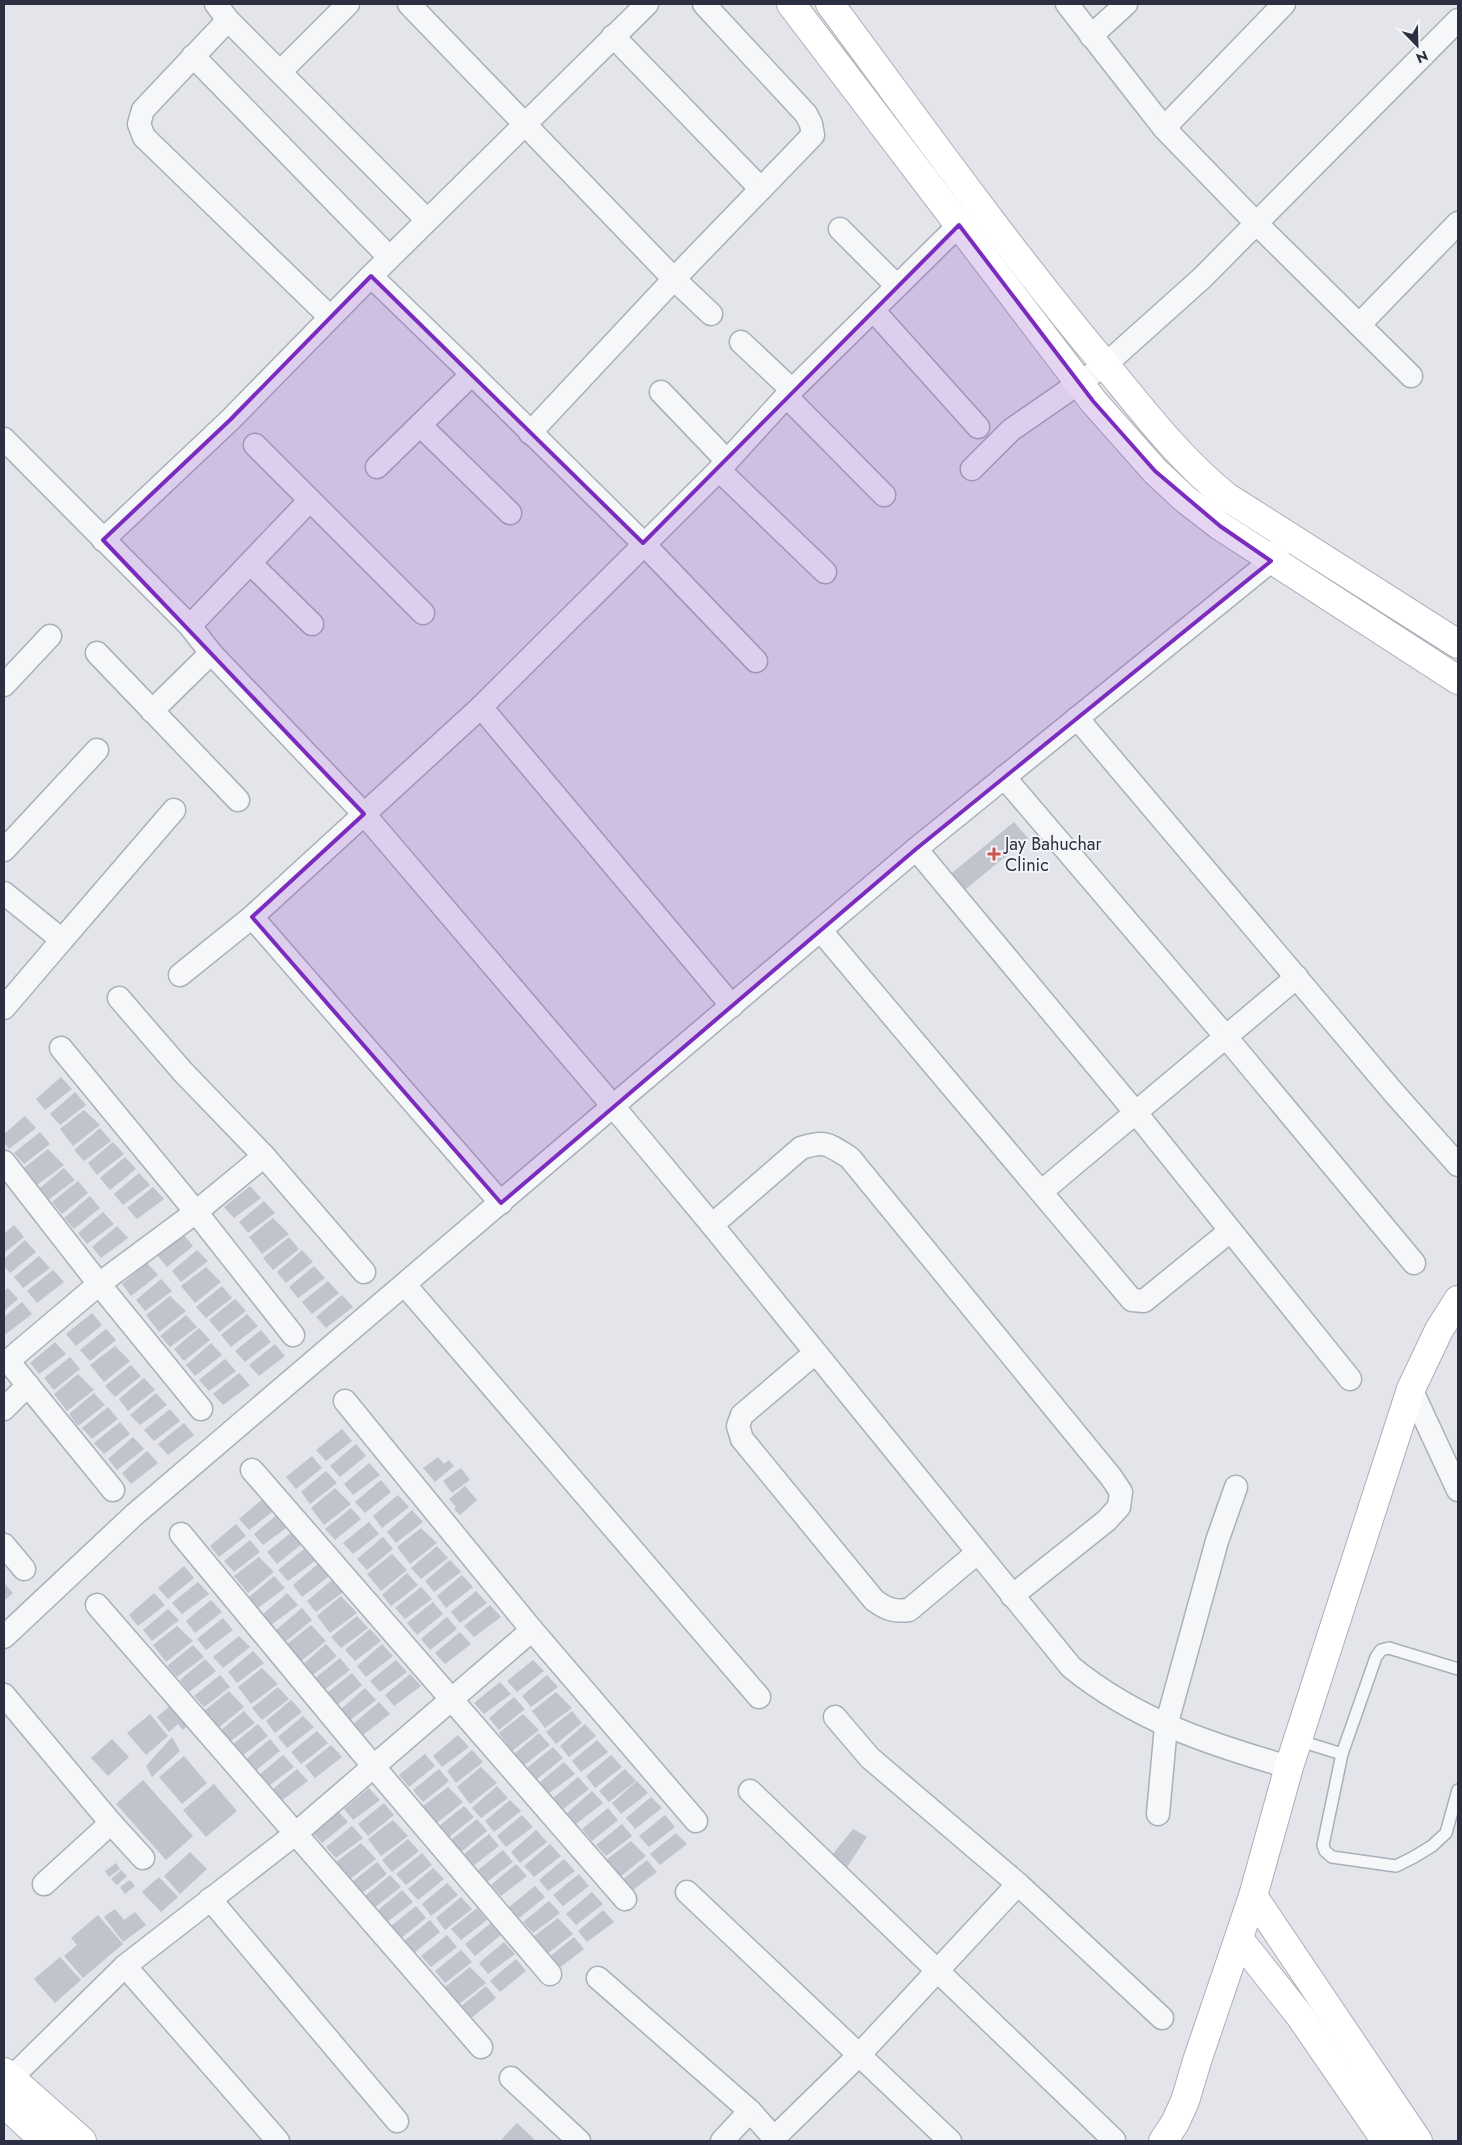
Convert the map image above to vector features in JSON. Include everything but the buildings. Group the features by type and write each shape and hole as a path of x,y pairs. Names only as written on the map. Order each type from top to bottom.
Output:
{"street":[{"path":"280,72 348,4"},
{"path":"103,540 230,420 389,257 647,4"},
{"path":"530,433 674,279 813,135 811,124 806,114 704,4"},
{"path":"791,4 1080,384 1121,433 1167,482 1220,526 1271,561 1458,680"},
{"path":"830,4 1051,300 1157,428 1209,483 1227,497 1288,536 1456,639"},
{"path":"1067,4 1164,128 1257,224 1411,376"},
{"path":"1091,36 1126,4"},
{"path":"1164,128 1284,4"},
{"path":"421,8 524,124 674,279 712,314"},
{"path":"330,317 144,137 139,124 143,110 194,56 222,12 427,220"},
{"path":"972,469 1011,430 1080,384 1202,278 1458,20"},
{"path":"613,36 761,189"},
{"path":"194,56 389,257"},
{"path":"1359,325 1458,223"},
{"path":"180,975 252,917 481,707 723,465 790,394 959,224"},
{"path":"840,229 897,286"},
{"path":"371,276 643,543 756,661"},
{"path":"873,310 978,427"},
{"path":"741,342 884,495"},
{"path":"377,467 472,374"},
{"path":"661,392 723,465 825,572"},
{"path":"420,425 510,513"},
{"path":"4,438 190,626 211,653 364,814 712,1225 1071,1667 1094,1686 1166,1726 1218,1746 1289,1767"},
{"path":"255,445 423,613"},
{"path":"190,626 310,500"},
{"path":"4,1638 134,1515 916,849 1271,561 1288,536"},
{"path":"250,563 312,624"},
{"path":"4,685 50,636"},
{"path":"152,710 211,653"},
{"path":"97,654 238,800"},
{"path":"481,707 732,1006"},
{"path":"1077,718 1394,1093 1458,1165"},
{"path":"4,850 98,750"},
{"path":"1004,777 1226,1037 1414,1263"},
{"path":"4,1008 174,810"},
{"path":"916,849 1136,1113 1350,1379"},
{"path":"4,893 62,940"},
{"path":"252,917 501,1203"},
{"path":"821,931 1132,1300 1144,1301 1230,1231"},
{"path":"1041,1192 1297,977"},
{"path":"119,998 183,1072 264,1156 364,1272"},
{"path":"61,1048 196,1212 293,1335"},
{"path":"712,1225 801,1148 819,1142 838,1150 850,1158 1111,1477 1121,1492 1119,1507 1106,1521 1012,1596"},
{"path":"113,1490 6,1358 99,1284 196,1212 264,1156"},
{"path":"4,1162 99,1284 202,1409"},
{"path":"405,1285 759,1697"},
{"path":"1163,2141 1175,2124 1186,2101 1196,2061 1253,1896 1297,1740 1411,1389 1439,1330 1458,1300"},
{"path":"815,1353 742,1416 738,1426 742,1439 874,1600 885,1608 898,1612 909,1610 977,1553"},
{"path":"4,1409 28,1385"},
{"path":"1411,1389 1458,1490"},
{"path":"345,1401 532,1630 696,1821"},
{"path":"252,1470 625,1899"},
{"path":"1158,1814 1166,1726 1217,1541 1236,1487"},
{"path":"181,1534 550,1974"},
{"path":"4,1545 24,1569"},
{"path":"97,1604 481,2047"},
{"path":"6,2085 125,1966 295,1834 532,1630"},
{"path":"4,1695 111,1823 143,1858"},
{"path":"835,1717 870,1758 1018,1884 1162,2018"},
{"path":"750,1791 938,1969 1114,2140"},
{"path":"44,1884 111,1823"},
{"path":"598,1978 750,2112 776,2140 860,2054 1018,1884"},
{"path":"687,1892 950,2141"},
{"path":"1253,1896 1418,2141"},
{"path":"210,1899 397,2121"},
{"path":"1239,1939 1300,2016 1386,2141"},
{"path":"125,1966 278,2141"},
{"path":"511,2078 579,2141"},
{"path":"6,2085 45,2141"},
{"path":"6,2085 82,2141"},
{"path":"722,2141 750,2112"}],"lane":[{"path":"1458,1669 1389,1648 1381,1650 1376,1657 1342,1754 1322,1845 1325,1851 1332,1856 1396,1866 1432,1846 1446,1833 1458,1790"},
{"path":"1297,1740 1342,1754"}],"highlighted area":[{"path":"959,225 1093,401 1155,471 1220,526 1271,561 916,849 501,1203 252,917 364,814 103,540 230,420 371,276 643,543"}],"place":[{"name":"Jay Bahuchar Clinic","path":"994,854"}]}
